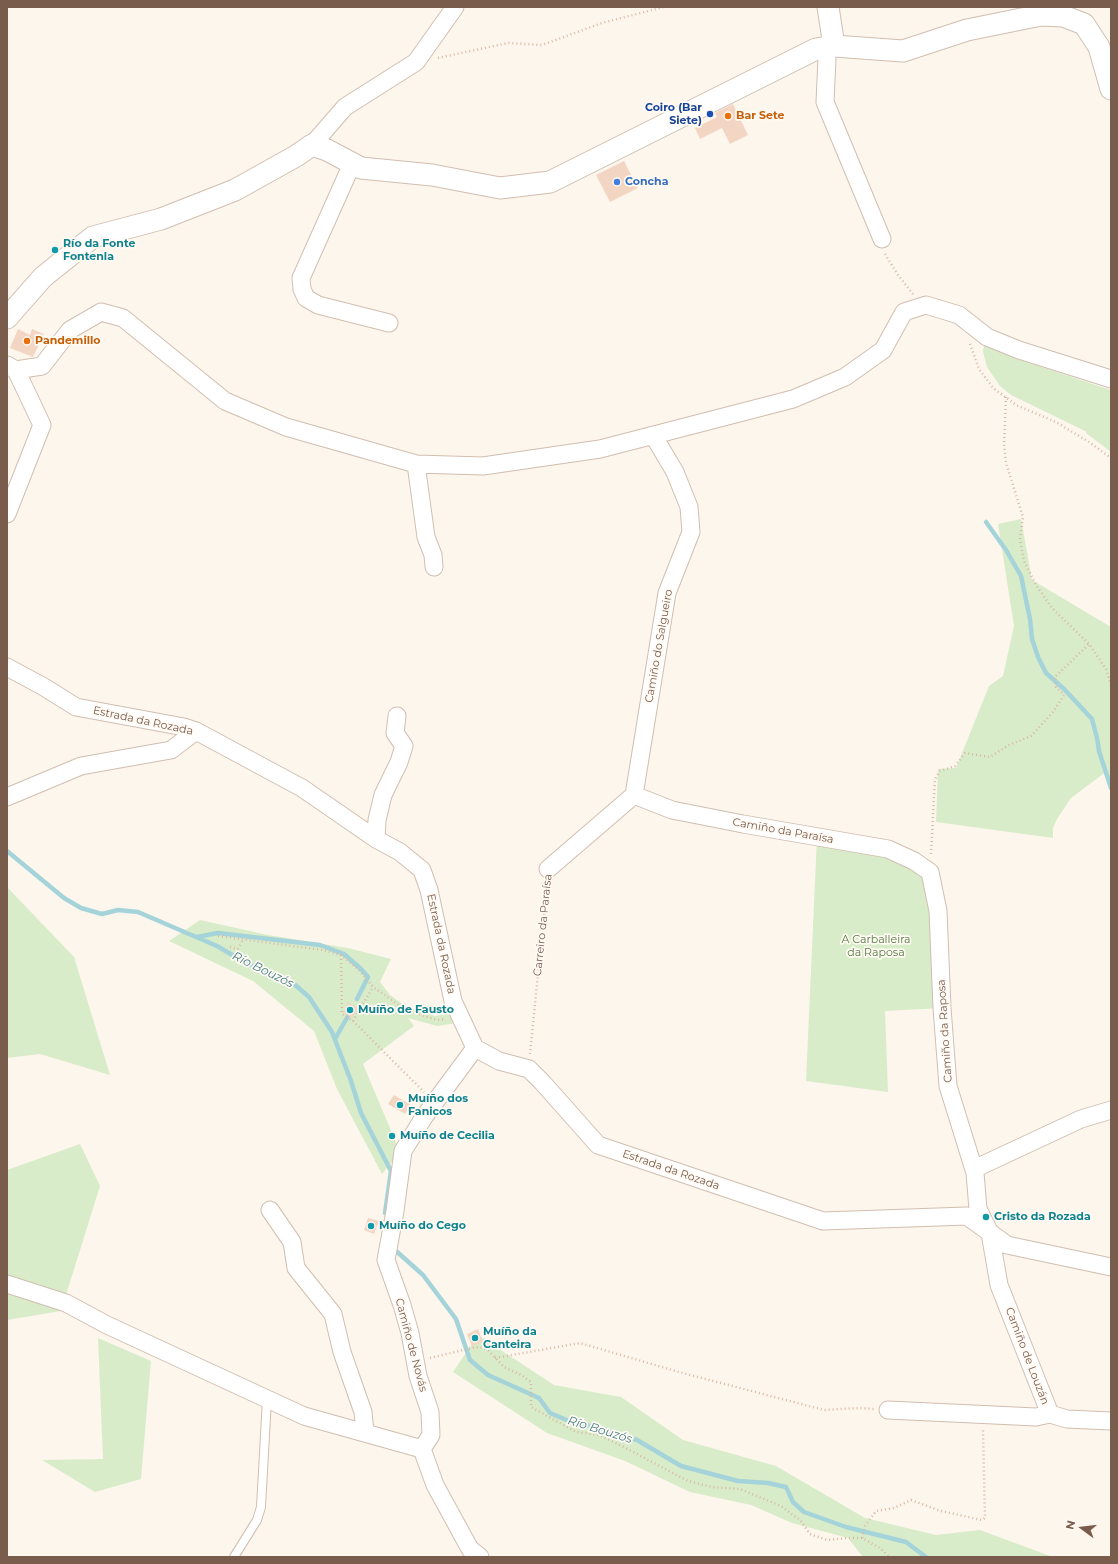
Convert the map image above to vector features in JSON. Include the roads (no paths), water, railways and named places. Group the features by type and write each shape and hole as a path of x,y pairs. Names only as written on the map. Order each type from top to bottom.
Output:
{"street":[{"path":"7,318 43,277 93,237 160,219 236,190 296,156 312,144 345,106 416,62 455,7"},
{"path":"828,7 830,46 827,59 825,102 882,239"},
{"path":"312,144 327,150 360,168 432,175 500,188 550,182 816,49 830,46 903,51 966,30 1041,11 1063,16 1084,24 1099,47 1111,89"},
{"path":"352,164 301,278 302,289 306,298 318,305 389,323"},
{"path":"7,514 42,425 11,368 42,366 70,330 101,312 123,318 225,401 286,427 416,464 483,466 600,449 793,400 845,377 883,350 904,312 926,305 960,315 987,337 1019,350 1111,379"},
{"name":"Camiño do Salgueiro","path":"634,795 667,593 691,532 689,507 675,472 653,435"},
{"path":"416,464 426,537 433,555 434,567"},
{"name":"Estrada da Rozada","path":"7,667 76,707 184,727 196,731 302,788 376,839 400,852 422,870 429,890 453,1001 475,1048 499,1061 529,1069 598,1145 823,1221 967,1216 1007,1245 1111,1267"},
{"path":"376,839 377,820 383,795 399,762 404,746 395,733 397,716"},
{"path":"7,797 81,766 171,750 196,731"},
{"name":"Carreiro da Paraísa","path":"548,869 634,795"},
{"name":"Camiño da Paraísa","path":"634,795 672,810 888,850 914,861 930,872"},
{"name":"Camiño da Raposa","path":"930,872 938,911 942,1008 948,1086 974,1169 978,1209 990,1233"},
{"name":"Camiño de Novás","path":"422,1449 431,1435 430,1412 418,1376 410,1332 386,1260 395,1212 403,1151 434,1102 475,1048"},
{"path":"974,1169 1081,1120 1111,1110"},
{"path":"270,1210 292,1242 296,1268 333,1314 342,1352 363,1412 365,1433"},
{"name":"Camiño de Louzán","path":"888,1410 1036,1417 1050,1414 999,1285 990,1233"},
{"path":"7,1284 66,1303 107,1325 304,1416 422,1449 435,1485 470,1549 480,1557"},
{"path":"1050,1414 1067,1419 1111,1420"}],"lane":[{"path":"234,1557 257,1520 261,1507 267,1399"}],"waterway":[{"path":"986,522 1006,550 1021,576 1030,619 1032,639 1038,657 1046,673 1064,689 1092,719 1099,751 1111,788"},
{"name":"Río Bouzós","path":"7,851 64,898 81,908 102,914 118,910 138,912 217,946 246,963 294,984 309,997 332,1032 351,1081 361,1113 391,1171 385,1213"},
{"path":"197,937 218,933 320,945 344,954 368,977 357,999"},
{"path":"335,1039 348,1016"},
{"name":"Río Bouzós","path":"395,1250 423,1275 456,1319 470,1360 488,1375 539,1398 550,1413 569,1421 610,1431 637,1440 681,1466 738,1481 768,1483 786,1487 793,1502 804,1512 846,1527 906,1542 926,1557"}],"place":[{"name":"Coiro (Bar Siete)","path":"710,114"},
{"name":"Bar Sete","path":"728,116"},
{"name":"Concha","path":"617,182"},
{"name":"Río da Fonte Fontenla","path":"55,250"},
{"name":"Pandemillo","path":"27,341"},
{"name":"Muíño de Fausto","path":"350,1010"},
{"name":"Muíño dos Fanicos","path":"400,1105"},
{"name":"Muíño de Cecilia","path":"392,1136"},
{"name":"Cristo da Rozada","path":"986,1217"},
{"name":"Muíño do Cego","path":"371,1226"},
{"name":"Muíño da Canteira","path":"475,1338"}],"park label":[{"name":"A Carballeira da Raposa","path":"876,946"}]}
